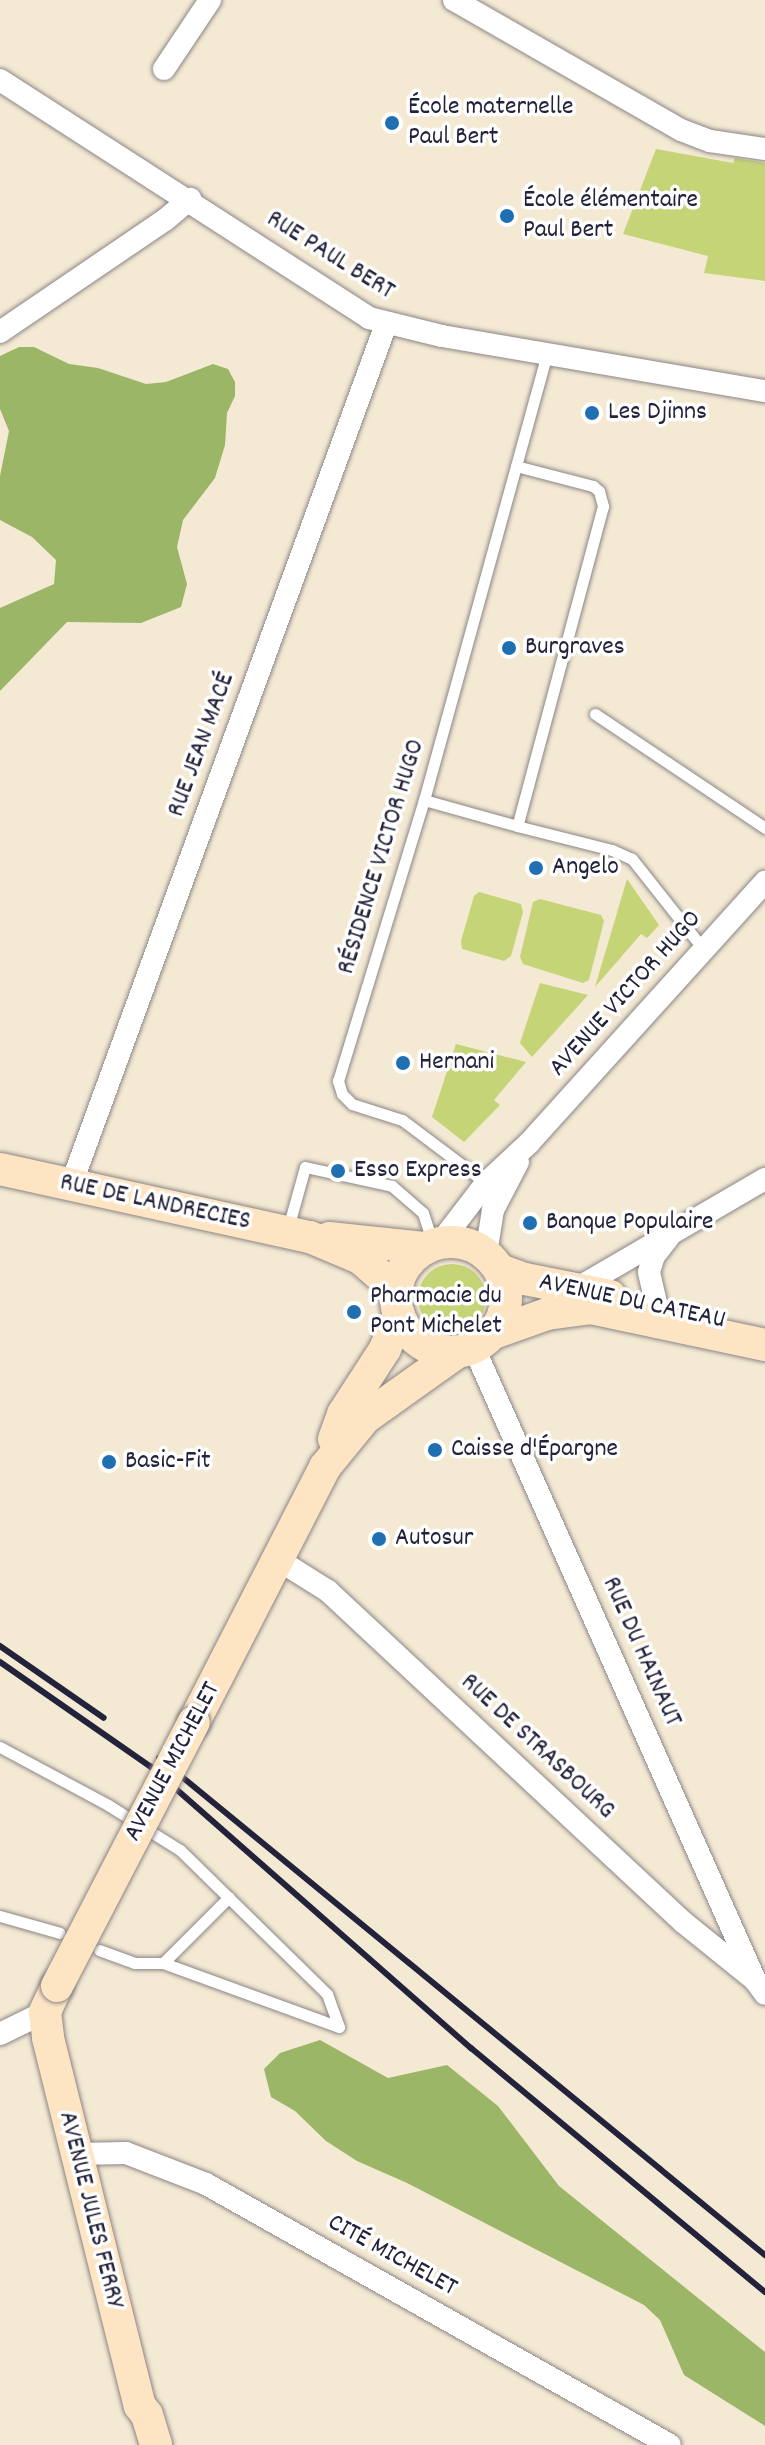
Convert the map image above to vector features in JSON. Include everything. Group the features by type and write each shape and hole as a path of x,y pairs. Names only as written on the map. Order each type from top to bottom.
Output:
{"main road":[{"name":"RUE DE LANDRECIES","path":"0,1169 298,1234 433,1245"},
{"name":"RUE DE LANDRECIES","path":"298,1234 360,1258 398,1303"},
{"path":"462,1243 493,1262 507,1301 475,1344 434,1350 410,1334 398,1303 408,1263 433,1245 462,1243"},
{"name":"AVENUE DU CATEAU","path":"493,1262 525,1279 576,1289 765,1345"},
{"name":"AVENUE MICHELET","path":"51,1999 325,1467 343,1414 385,1349 398,1303"},
{"name":"AVENUE DU CATEAU","path":"475,1344 534,1317 577,1309 655,1313 765,1331"},
{"name":"AVENUE MICHELET","path":"325,1467 365,1418 475,1344"},
{"name":"AVENUE JULES FERRY","path":"51,1999 48,2038 140,2406 147,2415 156,2445"},
{"name":"AVENUE JULES FERRY","path":"140,2406 137,2418 140,2445"}],"street":[{"path":"164,69 210,0"},
{"path":"454,0 681,130 710,141 765,149"},
{"name":"RUE PAUL BERT","path":"0,80 190,199 355,310 386,324 765,391"},
{"path":"0,332 165,220 190,199"},
{"name":"RUE JEAN MACÉ","path":"71,1185 386,324"},
{"name":"AVENUE VICTOR HUGO","path":"433,1245 486,1183 529,1143 765,882"},
{"name":"AVENUE VICTOR HUGO","path":"493,1262 493,1210 529,1143"},
{"path":"576,1289 765,1179"},
{"path":"655,1313 649,1280 651,1264 673,1233"},
{"name":"RUE DU HAINAUT","path":"475,1344 760,1987"},
{"name":"RUE DE STRASBOURG","path":"277,1559 328,1591 683,1922 760,1987"},
{"path":"0,2034 51,1999"},
{"name":"CITÉ MICHELET","path":"76,2154 126,2153 206,2184 670,2445"}],"lane":[{"name":"RÉSIDENCE VICTOR HUGO","path":"486,1183 402,1120 352,1104 339,1088 338,1074 424,800 547,353"},
{"path":"516,466 593,486 603,506 517,826"},
{"path":"595,714 765,828"},
{"path":"424,800 612,850 632,859 704,950"},
{"path":"298,1234 305,1167 392,1186 423,1213 433,1245"},
{"path":"0,1747 166,1838 327,1994 339,2027 163,1963 135,1963 99,1950"},
{"path":"163,1963 229,1897"},
{"path":"0,1916 60,1933"}],"green space":[{"path":"656,149 733,163 735,158 765,163 765,281 704,273 708,256 623,234"},
{"path":"19,347 34,347 69,364 98,368 146,384 166,382 213,364 228,369 235,382 235,396 227,413 225,445 215,478 183,520 177,547 187,584 181,607 141,623 67,622 0,691 0,608 54,584 56,560 32,537 0,520 0,476 9,431 0,409 0,356"},
{"path":"627,879 659,925 647,938 641,934 595,987"},
{"path":"479,892 521,904 523,912 511,956 504,961 462,949 461,941 474,896"},
{"path":"540,899 601,915 604,921 589,980 583,983 523,964 520,957 533,902"},
{"path":"540,983 588,995 532,1057 520,1043"},
{"path":"456,1044 526,1062 494,1100 500,1105 464,1142 432,1117"},
{"path":"452,1264 476,1274 486,1298 476,1322 452,1332 428,1322 418,1298 428,1274"},
{"path":"320,2040 388,2078 447,2065 498,2106 559,2186 765,2352 765,2426 684,2375 660,2320 644,2305 407,2183 357,2161 326,2141 295,2111 271,2097 264,2069 280,2053"}],"railway":[{"path":"0,1646 104,1718"},
{"path":"0,1662 151,1767 471,2048 765,2292"},
{"path":"159,1758 765,2255"}],"place":[{"name":"École maternelle Paul Bert","path":"392,123"},
{"name":"École élémentaire Paul Bert","path":"507,216"},
{"name":"Les Djinns","path":"592,413"},
{"name":"Burgraves","path":"509,648"},
{"name":"Angelo","path":"536,868"},
{"name":"Hernani","path":"403,1063"},
{"name":"Esso Express","path":"338,1171"},
{"name":"Banque Populaire","path":"530,1223"},
{"name":"Pharmacie du Pont Michelet","path":"354,1312"},
{"name":"Caisse d'Épargne","path":"435,1450"},
{"name":"Basic-Fit","path":"109,1462"},
{"name":"Autosur","path":"379,1539"}]}
